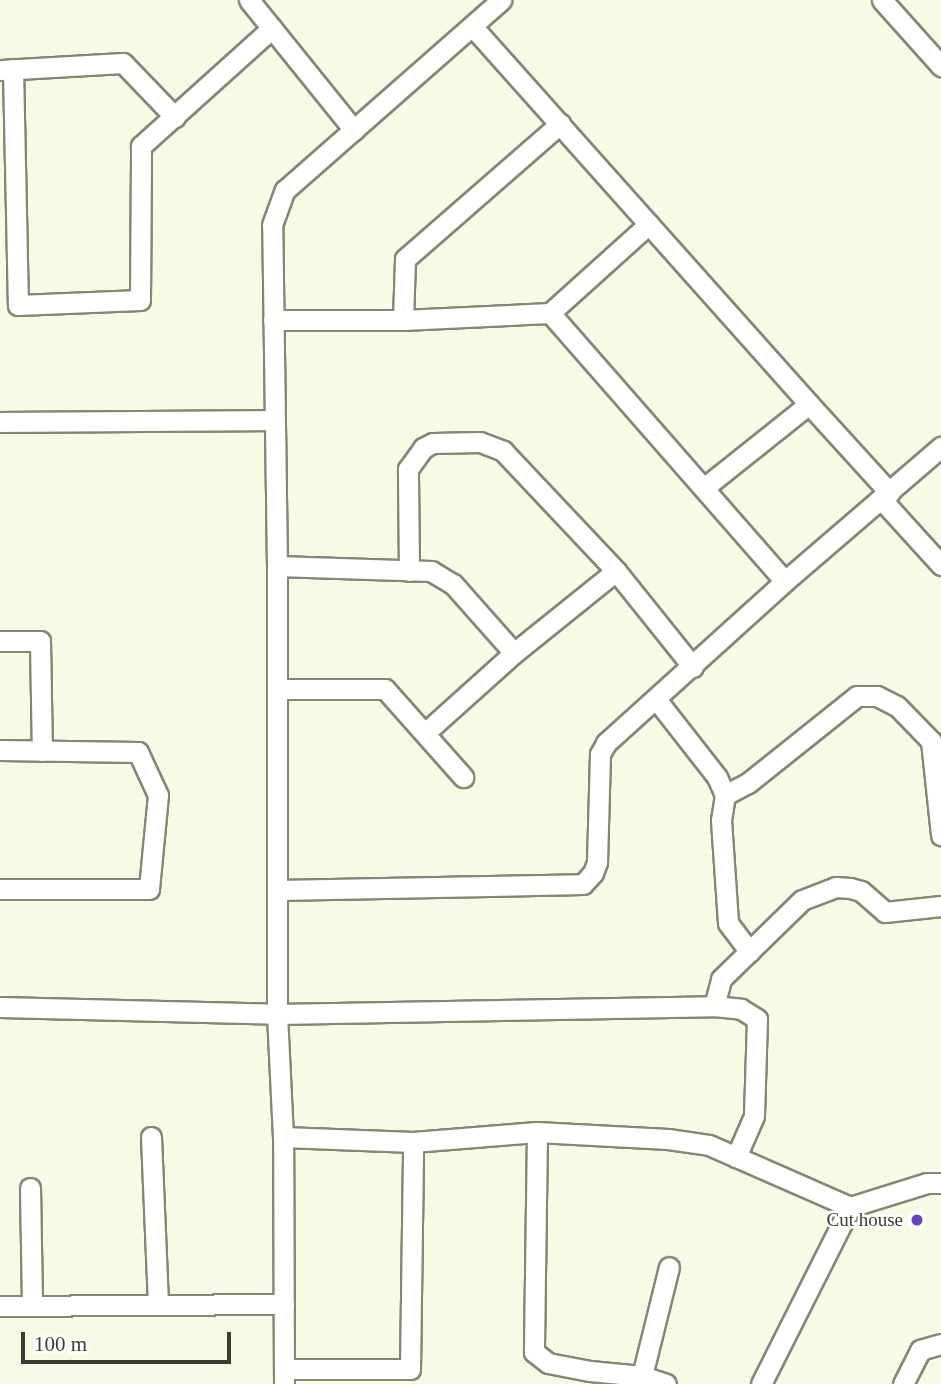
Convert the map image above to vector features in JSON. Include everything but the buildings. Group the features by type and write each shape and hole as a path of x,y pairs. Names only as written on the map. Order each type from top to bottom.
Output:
{"street":[{"path":"250,0 354,130"},
{"path":"413,1142 410,1368 284,1376 283,1137 277,1014 278,689 272,225 285,190 501,0"},
{"path":"882,0 941,66"},
{"path":"472,26 809,404 941,565"},
{"path":"175,117 123,63 6,70 18,305 140,300 141,146 175,117 272,28"},
{"path":"403,320 405,259 560,124"},
{"path":"273,320 403,320 550,313 649,225"},
{"path":"550,313 785,581"},
{"path":"705,487 809,404"},
{"path":"0,422 274,420"},
{"path":"409,571 408,469 423,448 433,443 480,442 503,452 615,571 693,667"},
{"path":"277,890 583,884 593,873 597,862 600,754 606,743 785,581 941,447"},
{"path":"277,566 431,571 453,584 514,653"},
{"path":"426,732 514,653 615,571"},
{"path":"0,641 40,641 42,751"},
{"path":"278,689 385,689 463,776"},
{"path":"725,796 748,783 858,696 877,696 897,706 931,741 941,835"},
{"path":"656,699 717,777 725,796 721,820 728,923 750,952"},
{"path":"0,750 138,752 158,794 149,890 0,889"},
{"path":"714,1006 721,979 802,900 836,887 861,891 885,912 941,906"},
{"path":"0,1007 277,1014 714,1006 741,1009 757,1019 754,1116 736,1157"},
{"path":"283,1137 413,1142 537,1132 668,1139 709,1145 850,1207 927,1184 941,1184"},
{"path":"537,1132 534,1352 548,1363 590,1371 642,1376 666,1384"},
{"path":"150,1136 159,1305"},
{"path":"30,1188 32,1306"},
{"path":"761,1384 850,1207"},
{"path":"642,1376 669,1267"},
{"path":"0,1306 284,1304"},
{"path":"903,1384 920,1350 941,1345"}],"place":[{"name":"Cut house","path":"917,1220"}]}
